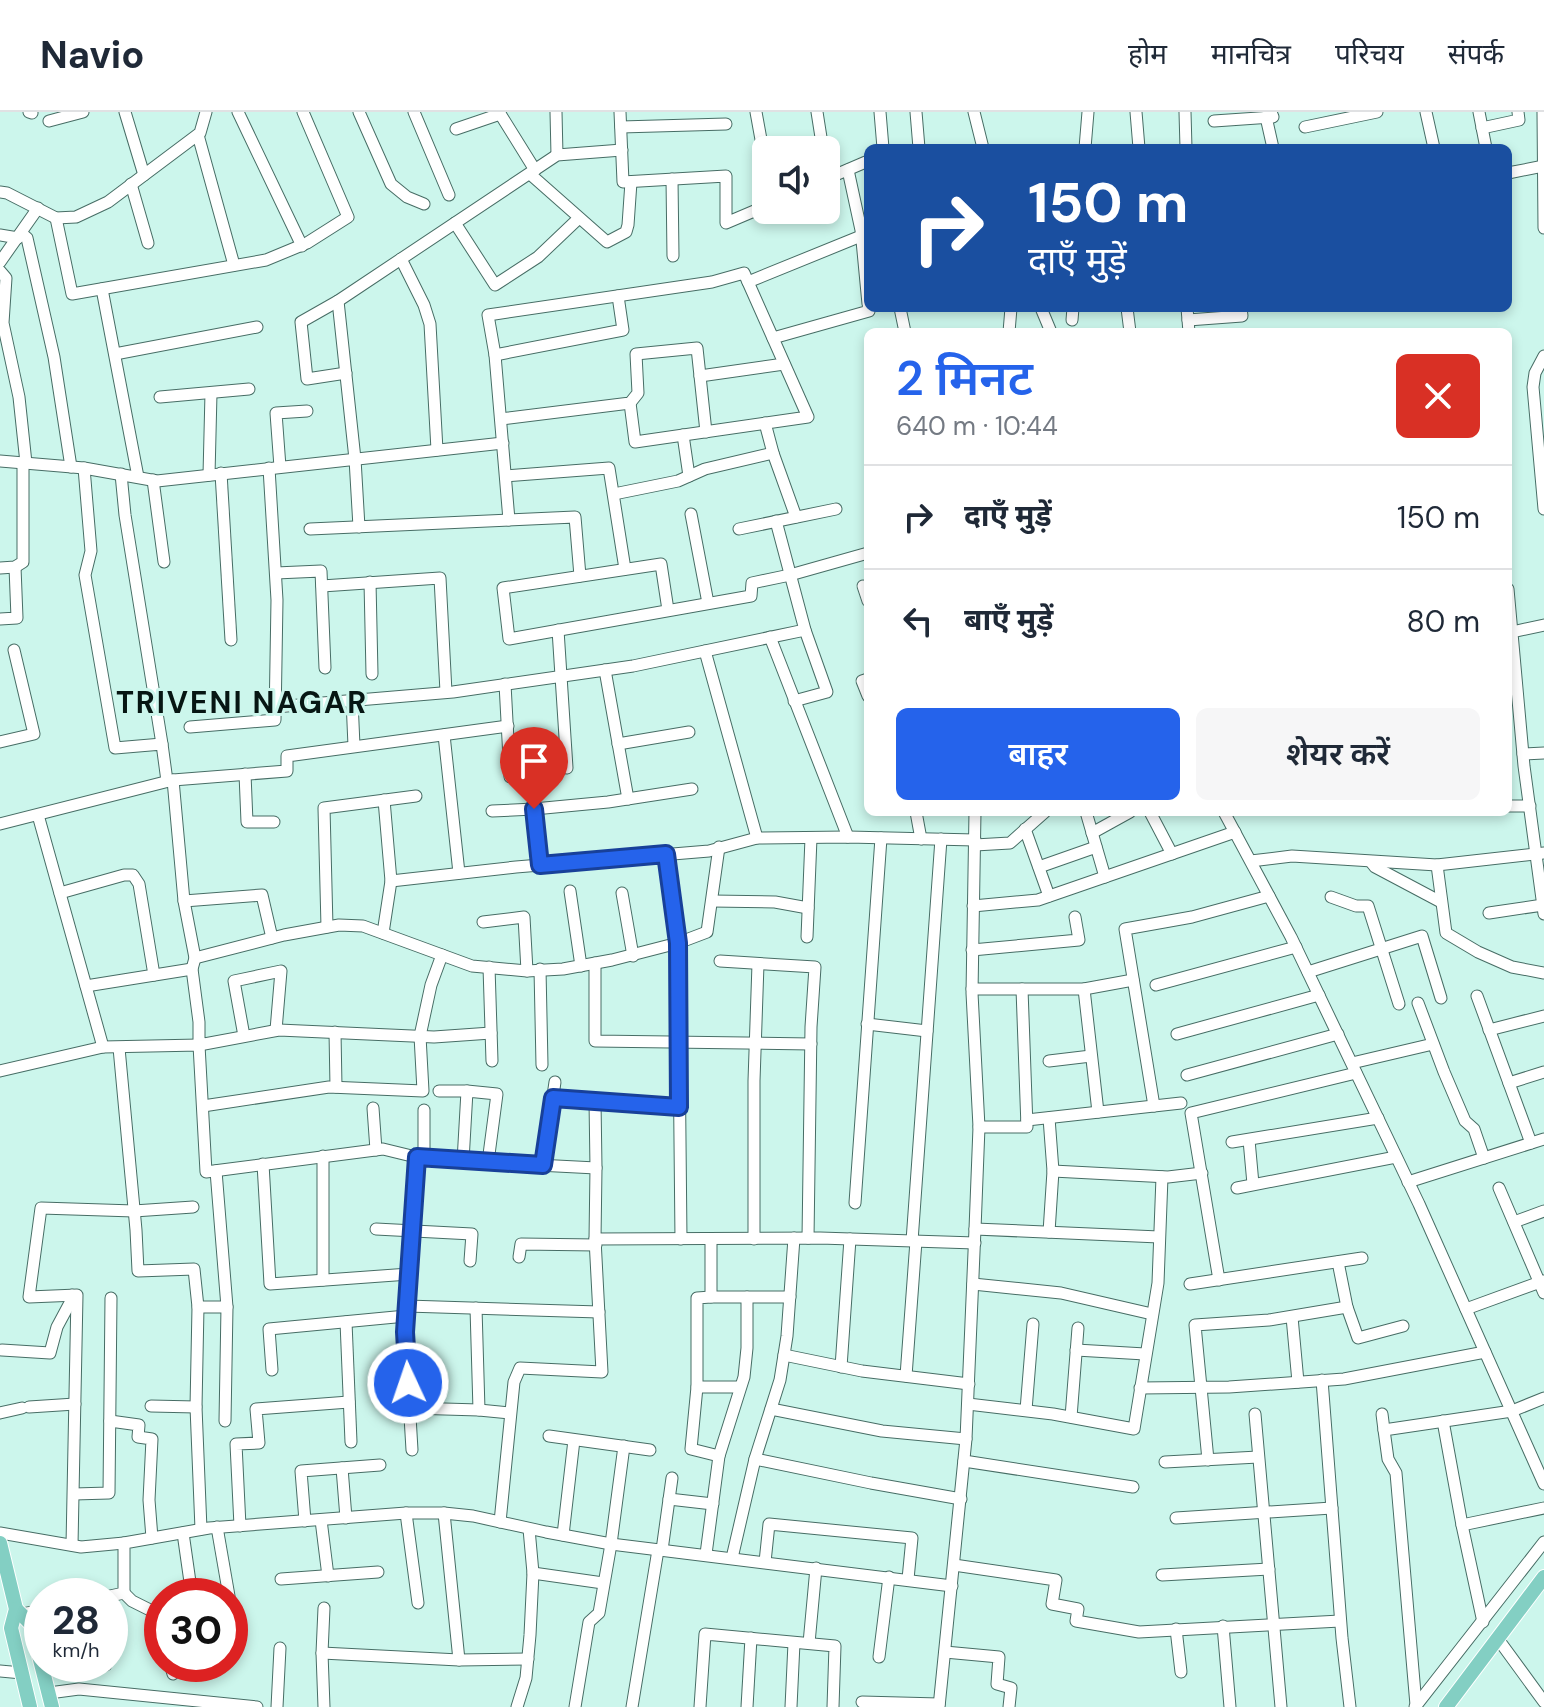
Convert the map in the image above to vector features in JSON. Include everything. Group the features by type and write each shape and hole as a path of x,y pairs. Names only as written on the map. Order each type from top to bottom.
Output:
{"main road":[{"path":"0,1543 19,1612 31,1624 50,1700"},
{"path":"1446,1707 1544,1577"},
{"path":"19,1612 11,1628 30,1707"}],"street":[{"path":"49,121 83,112"},
{"path":"125,112 144,175"},
{"path":"0,192 56,218 76,217 108,202 198,135 206,112"},
{"path":"238,112 302,246"},
{"path":"56,218 72,294 266,260 302,246 348,217 303,112"},
{"path":"359,112 391,184 407,197 424,204"},
{"path":"414,112 449,195"},
{"path":"556,112 557,155"},
{"path":"620,112 623,182 726,176 726,223 752,212"},
{"path":"756,112 760,136"},
{"path":"817,112 821,136"},
{"path":"880,112 883,144"},
{"path":"916,112 919,144"},
{"path":"974,112 982,144"},
{"path":"1085,144 1088,112"},
{"path":"1136,112 1139,144"},
{"path":"1185,112 1186,144"},
{"path":"1305,127 1376,112"},
{"path":"1426,112 1430,144"},
{"path":"1479,112 1485,144"},
{"path":"1482,128 1519,120 1518,112"},
{"path":"1543,112 1544,228"},
{"path":"456,129 500,113 532,172 607,242 626,232 631,182"},
{"path":"1214,121 1230,116 1269,115 1273,144"},
{"path":"621,127 726,124"},
{"path":"198,135 234,265"},
{"path":"346,373 307,379 301,322 338,301 557,155 622,150"},
{"path":"840,173 864,163"},
{"path":"1512,172 1543,166"},
{"path":"848,170 864,266"},
{"path":"672,179 673,256"},
{"path":"131,184 148,243"},
{"path":"0,262 38,208"},
{"path":"455,223 495,285 538,257 579,218"},
{"path":"0,235 27,238 54,357 71,467"},
{"path":"748,282 861,236"},
{"path":"401,259 430,324 437,450"},
{"path":"0,271 6,278 3,323 19,397 25,463 23,562 15,567 0,568"},
{"path":"509,520 495,355 488,315 712,282 744,273 808,417 635,442 630,403"},
{"path":"102,289 138,477"},
{"path":"495,355 623,330 618,296"},
{"path":"338,301 359,527"},
{"path":"773,338 865,312"},
{"path":"1188,320 1242,316 1242,312"},
{"path":"115,354 257,327"},
{"path":"501,419 630,403 638,393 636,354 697,348 706,432"},
{"path":"1544,356 1535,373 1533,387 1544,509"},
{"path":"700,376 784,364"},
{"path":"160,397 249,389"},
{"path":"211,393 215,474 231,640"},
{"path":"190,727 275,720 276,413 307,411"},
{"path":"765,423 796,517"},
{"path":"683,435 689,476"},
{"path":"0,461 84,468 153,480 503,443"},
{"path":"614,494 678,481 705,469 773,453"},
{"path":"84,468 91,551 85,575 115,748 162,744"},
{"path":"506,476 609,468 625,569"},
{"path":"121,474 125,515 170,781 193,963 206,1172 383,1149 421,1158 596,1168"},
{"path":"153,480 164,562"},
{"path":"739,529 836,509"},
{"path":"691,514 708,603"},
{"path":"310,529 575,517 580,576"},
{"path":"776,521 805,630 827,692 794,701"},
{"path":"668,610 661,564 503,588 509,639 751,596 752,583 864,554"},
{"path":"0,619 17,618 15,567"},
{"path":"276,573 321,571 325,668"},
{"path":"322,586 440,578 446,692"},
{"path":"370,582 372,674"},
{"path":"1512,627 1544,625"},
{"path":"558,630 567,768"},
{"path":"275,707 446,692 561,677 805,630"},
{"path":"770,637 848,837"},
{"path":"1489,913 1543,902 1540,852 1529,804 1512,647"},
{"path":"0,742 34,734 14,650"},
{"path":"705,651 757,838"},
{"path":"605,670 628,799"},
{"path":"505,684 510,777"},
{"path":"352,700 354,746"},
{"path":"0,824 170,781 287,771 287,756 508,726"},
{"path":"618,744 689,732"},
{"path":"444,735 459,873"},
{"path":"1523,754 1544,753"},
{"path":"245,774 247,822 274,822"},
{"path":"492,811 628,799 692,789"},
{"path":"327,927 324,808 416,796"},
{"path":"383,933 391,881 384,800"},
{"path":"1512,806 1544,801"},
{"path":"534,809 540,865"},
{"path":"38,815 103,1047"},
{"path":"917,816 921,839"},
{"path":"862,1702 939,1706 966,1439 975,1243 979,1127 972,989 975,816"},
{"path":"391,881 709,851 757,838 848,837 1010,843 1040,816"},
{"path":"1087,816 1105,877"},
{"path":"1092,833 1123,816"},
{"path":"1152,816 1172,854"},
{"path":"1226,816 1296,947 1378,1118 1544,1484"},
{"path":"1025,829 1049,896"},
{"path":"973,906 1038,900 1235,832"},
{"path":"807,937 811,838"},
{"path":"855,1203 881,838"},
{"path":"906,1376 941,839"},
{"path":"86,986 154,975 272,938 339,925 363,926 472,966 527,971 581,966 633,956 707,932 719,847"},
{"path":"1039,867 1096,847"},
{"path":"1251,861 1292,856 1437,865 1540,852"},
{"path":"666,854 678,943 681,1239"},
{"path":"1371,861 1375,867 1441,902"},
{"path":"1437,865 1446,933 1512,967 1544,973"},
{"path":"60,893 133,875 139,884 154,975"},
{"path":"570,891 581,966"},
{"path":"622,893 633,956"},
{"path":"184,901 262,895 272,938"},
{"path":"1154,1106 1125,929 1192,917 1269,896"},
{"path":"1331,897 1356,906 1368,906 1399,1004"},
{"path":"712,901 775,902 808,908"},
{"path":"483,922 524,917 527,971"},
{"path":"972,950 1079,940 1075,917"},
{"path":"1308,972 1422,936 1441,998"},
{"path":"1156,985 1296,947"},
{"path":"203,1106 336,1087 423,1091 420,1036 431,985 442,955"},
{"path":"720,961 815,967 808,1238"},
{"path":"595,963 595,1041 811,1044"},
{"path":"754,1239 758,964"},
{"path":"489,967 492,1061"},
{"path":"540,969 542,1065"},
{"path":"244,1036 234,981 281,971 276,1030"},
{"path":"972,989 1084,989 1133,980"},
{"path":"979,1127 1027,1127 1022,989"},
{"path":"1084,989 1098,1112"},
{"path":"1177,1034 1319,995"},
{"path":"1477,996 1531,1143"},
{"path":"1418,1003 1444,1072 1465,1121 1474,1129 1484,1158"},
{"path":"1489,1030 1544,1016"},
{"path":"867,1024 927,1031"},
{"path":"0,1071 103,1047 199,1045 276,1030 420,1036 491,1033"},
{"path":"335,1032 336,1087"},
{"path":"1187,1075 1338,1034"},
{"path":"1219,1280 1191,1113 1433,1044"},
{"path":"119,1048 138,1271 194,1269 198,1307 196,1407 201,1529"},
{"path":"1049,1061 1091,1056"},
{"path":"1509,1083 1544,1072"},
{"path":"543,1165 555,1082"},
{"path":"439,1091 497,1094 488,1162"},
{"path":"463,1161 467,1091"},
{"path":"553,1098 679,1107"},
{"path":"500,1522 514,1382 520,1368 602,1372 596,1242 595,1101"},
{"path":"1027,1120 1181,1103"},
{"path":"373,1108 376,1150"},
{"path":"412,1450 405,1332 424,1110"},
{"path":"1049,1118 1053,1171 1049,1232"},
{"path":"1232,1142 1378,1118"},
{"path":"1408,1182 1544,1139"},
{"path":"1249,1140 1253,1184"},
{"path":"323,1156 323,1280"},
{"path":"1237,1188 1396,1157"},
{"path":"263,1164 270,1284 409,1274"},
{"path":"216,1171 227,1307 225,1421"},
{"path":"1053,1171 1162,1177 1202,1173"},
{"path":"968,1404 1026,1410 1134,1429 1158,1283 1162,1177"},
{"path":"1466,1309 1542,1286 1499,1188"},
{"path":"72,1545 77,1295 29,1297 41,1208 134,1211 193,1207"},
{"path":"1514,1222 1544,1211"},
{"path":"376,1229 472,1234 470,1261"},
{"path":"975,1229 1159,1237"},
{"path":"732,1558 755,1459 780,1380 794,1238"},
{"path":"519,1257 521,1244 681,1239 808,1238 975,1243"},
{"path":"711,1239 711,1297"},
{"path":"841,1367 850,1239"},
{"path":"1190,1284 1362,1258"},
{"path":"1338,1262 1347,1307 1358,1338 1403,1326"},
{"path":"973,1284 1061,1293 1152,1314"},
{"path":"2,1350 50,1353 57,1327 72,1295"},
{"path":"706,1554 719,1456 744,1377 747,1297"},
{"path":"719,1456 691,1449 697,1387 697,1298 790,1297"},
{"path":"74,1494 109,1493 111,1298"},
{"path":"198,1307 227,1307"},
{"path":"1208,1460 1195,1325 1269,1320 1347,1307"},
{"path":"272,1370 269,1329 346,1322 406,1311 476,1308 599,1312"},
{"path":"476,1308 479,1410"},
{"path":"1292,1317 1298,1382"},
{"path":"346,1322 351,1442"},
{"path":"1026,1410 1033,1324"},
{"path":"1071,1417 1078,1328"},
{"path":"1076,1350 1145,1354"},
{"path":"1140,1388 1344,1379 1485,1352"},
{"path":"784,1355 841,1367 969,1384"},
{"path":"1322,1380 1340,1621 1350,1707"},
{"path":"697,1387 740,1387"},
{"path":"1384,1430 1512,1411 1544,1398"},
{"path":"240,1526 236,1444 259,1443 256,1409 349,1402"},
{"path":"0,1413 75,1404"},
{"path":"151,1406 196,1407"},
{"path":"410,1408 510,1413"},
{"path":"771,1409 882,1431 966,1439"},
{"path":"1255,1414 1281,1707"},
{"path":"1382,1414 1388,1459 1396,1473 1416,1706"},
{"path":"110,1421 139,1425 138,1437 152,1439 149,1500 152,1538"},
{"path":"1443,1421 1483,1622"},
{"path":"549,1436 650,1450"},
{"path":"563,1535 574,1440"},
{"path":"575,1707 589,1622 599,1613 624,1446"},
{"path":"1165,1462 1258,1457"},
{"path":"755,1459 961,1499"},
{"path":"964,1461 1133,1487"},
{"path":"305,1521 301,1471 380,1465"},
{"path":"342,1468 346,1518"},
{"path":"632,1707 672,1478"},
{"path":"669,1499 713,1504"},
{"path":"1176,1518 1332,1508"},
{"path":"1462,1525 1544,1508"},
{"path":"406,1513 418,1603"},
{"path":"444,1513 459,1660"},
{"path":"0,1533 81,1547 217,1527 444,1513 611,1544 952,1586"},
{"path":"321,1520 328,1576"},
{"path":"765,1562 769,1524 912,1538 908,1579"},
{"path":"217,1527 226,1578"},
{"path":"517,1707 528,1659 533,1573 529,1529"},
{"path":"183,1533 189,1578"},
{"path":"1416,1706 1544,1542"},
{"path":"124,1543 124,1578"},
{"path":"954,1565 1056,1580 1052,1604 1078,1609 1076,1621 1139,1632 1340,1621"},
{"path":"809,1643 816,1568"},
{"path":"1162,1575 1269,1569"},
{"path":"281,1579 378,1572"},
{"path":"533,1573 603,1583"},
{"path":"879,1657 889,1577"},
{"path":"324,1608 324,1707"},
{"path":"19,1612 24,1612"},
{"path":"1223,1626 1230,1707"},
{"path":"1176,1629 1181,1672"},
{"path":"700,1707 705,1634 835,1646 833,1707"},
{"path":"747,1707 751,1638"},
{"path":"1498,1639 1544,1702"},
{"path":"791,1707 794,1643"},
{"path":"277,1707 280,1648"},
{"path":"945,1652 999,1657 997,1684 1011,1688 1009,1707"},
{"path":"322,1653 459,1660 528,1659"},
{"path":"0,1671 22,1673"},
{"path":"50,1700 79,1689 257,1707"}],"district":[{"name":"TRIVENI NAGAR","path":"242,703"}],"route":[{"path":"408,1383 405,1332 417,1157 543,1165 553,1098 679,1107 678,943 666,854 540,865 534,809"}]}
